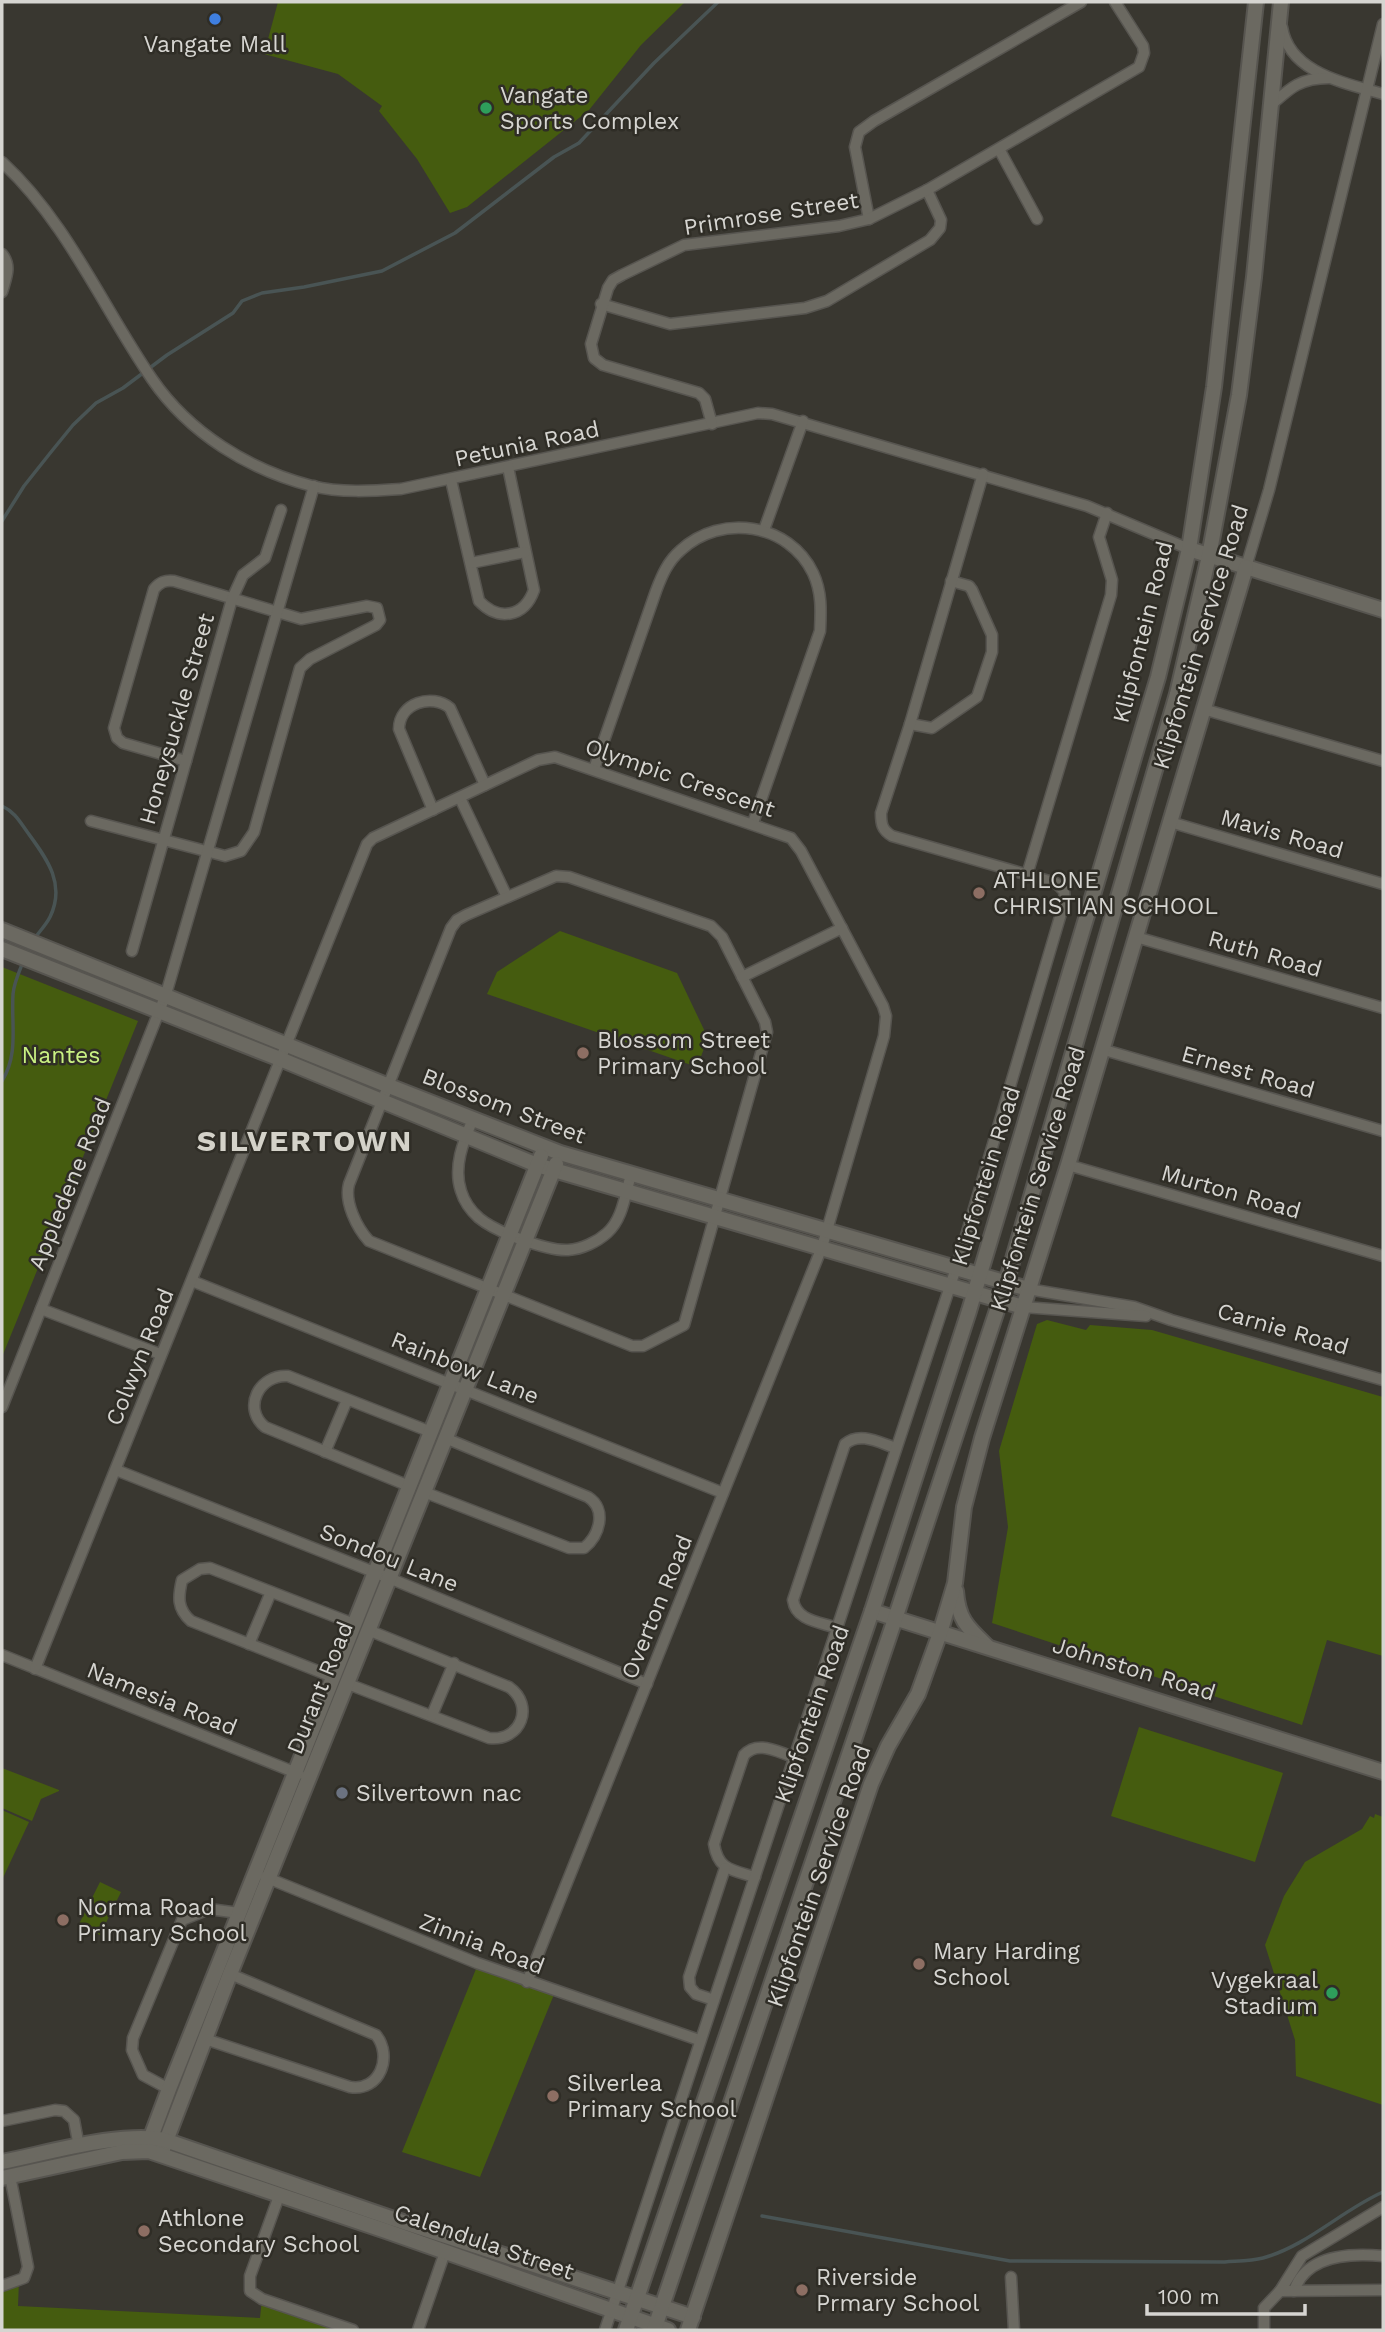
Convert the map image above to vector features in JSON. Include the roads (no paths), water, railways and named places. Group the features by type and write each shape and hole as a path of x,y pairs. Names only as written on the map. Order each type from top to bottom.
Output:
{"street":[{"path":"869,219 855,147 859,132 1081,2"},
{"name":"Primrose Street","path":"712,424 705,399 699,393 603,365 594,358 591,344 601,304 613,280 684,245 839,226 869,219 927,190 1139,68 1144,53 1143,46 1115,2"},
{"name":"Klipfontein Road","path":"628,2324 872,1611 976,1292 1158,677 1189,549 1216,374 1256,2"},
{"path":"1280,7 1285,42 1296,58 1333,78 1383,94"},
{"name":"Klipfontein Road","path":"659,2329 662,2307 1006,1283 1177,694 1209,556 1239,395 1254,277 1280,7"},
{"name":"Klipfontein Service Road","path":"690,2323 871,1784 888,1746 918,1694 940,1633 955,1583 964,1507 971,1479 1068,1165 1269,490 1383,24"},
{"path":"1270,106 1297,83 1333,78"},
{"path":"999,149 1037,219"},
{"name":"Petunia Road","path":"2,162 32,193 58,227 153,381 193,424 227,450 278,475 314,486 374,491 418,487 758,413 772,414 983,474 1107,513 1189,549"},
{"path":"601,304 670,324 818,305 937,234 941,220 927,190"},
{"path":"2,254 7,260 8,270 2,292"},
{"path":"764,530 803,421"},
{"path":"451,480 479,601 489,611 511,613 519,611 530,601 534,590 508,467"},
{"path":"605,2330 950,1284 1065,900 1061,886 892,836 884,832 881,824 881,813 910,724 983,474"},
{"name":"Appledene Road","path":"2,1407 166,994 314,486"},
{"name":"Honeysuckle Street","path":"132,951 232,598 243,575 265,558 281,510"},
{"path":"1027,875 1111,595 1112,580 1099,537 1107,513"},
{"path":"594,769 667,566 681,549 708,533 731,527 764,530 777,535 803,557 813,572 821,607 820,631 753,824"},
{"path":"1189,549 1383,610"},
{"path":"471,563 525,552"},
{"path":"91,821 206,852 233,855 248,844 254,832 300,668 304,663 376,625 380,620 377,608 367,606 307,619 174,581 167,580 159,584 154,589 114,728 117,738 123,743 186,761"},
{"path":"910,724 932,728 972,702 981,689 992,652 992,635 972,590 969,586 951,581"},
{"path":"433,810 399,729 403,712 427,700 444,703 450,708 485,785"},
{"path":"1203,709 1383,761"},
{"name":"Olympic Crescent","path":"286,1044 367,844 373,838 547,757 568,760 783,834 795,843 842,928 883,1006 886,1026 822,1247"},
{"path":"460,798 507,897"},
{"name":"Mavis Road","path":"1170,822 1383,884"},
{"path":"556,876 569,877 711,926 722,937 765,1022 767,1032 684,1325 643,1346 632,1346 376,1244 363,1234 348,1201 347,1192 451,928 466,915 507,897 556,876"},
{"path":"742,977 842,928"},
{"name":"Blossom Street","path":"2,930 560,1153 1006,1283"},
{"name":"Ruth Road","path":"1136,937 1383,1008"},
{"name":"Blossom Street","path":"7,952 280,1059 537,1165 1000,1300"},
{"name":"Colwyn Road","path":"35,1669 286,1044"},
{"name":"Ernest Road","path":"1101,1049 1383,1131"},
{"path":"473,1119 458,1162 460,1190 467,1205 477,1216 524,1240 553,1250 570,1250 596,1241 608,1233 617,1221 631,1175"},
{"name":"Durant Road","path":"157,2146 169,2089 333,1677 361,1627 382,1575 424,1492 445,1438 458,1386 489,1288 544,1147"},
{"name":"Durant Road","path":"382,1575 409,1486 431,1433 458,1386 503,1294 560,1153"},
{"name":"Murton Road","path":"1068,1165 1383,1256"},
{"name":"Overton Road","path":"527,1982 822,1247"},
{"name":"Rainbow Lane","path":"192,1281 723,1493"},
{"name":"Carnie Road","path":"1006,1283 1134,1307 1383,1380"},
{"name":"Carnie Road","path":"1000,1300 1023,1307 1112,1312 1171,1320"},
{"path":"41,1309 160,1354"},
{"path":"409,1486 265,1427 258,1421 254,1403 261,1386 266,1381 288,1376 431,1433"},
{"path":"326,1452 347,1400"},
{"path":"837,1628 803,1617 794,1610 793,1600 845,1444 860,1437 896,1448"},
{"path":"424,1492 569,1548 584,1548 594,1536 600,1518 600,1510 595,1501 445,1438"},
{"name":"Sondou Lane","path":"116,1470 648,1684"},
{"path":"333,1677 191,1621 184,1615 178,1595 182,1580 200,1569 210,1568 509,1687 517,1693 523,1705 517,1729 507,1738 489,1738 348,1684"},
{"path":"955,1583 960,1617 991,1650"},
{"path":"249,1644 271,1592"},
{"name":"Johnston Road","path":"872,1611 1383,1772"},
{"name":"Durant Road","path":"157,2146 205,2039 348,1684 361,1627"},
{"name":"Namesia Road","path":"2,1655 309,1777"},
{"path":"432,1715 454,1663"},
{"path":"755,1877 724,1868 715,1855 714,1844 744,1755 751,1748 761,1746 794,1757"},
{"path":"714,2000 696,1994 690,1987 689,1977 724,1868"},
{"name":"Zinnia Road","path":"255,1872 527,1982 699,2040"},
{"path":"169,2089 145,2078 133,2053 133,2038 182,1920 209,1909 239,1913"},
{"path":"205,2039 359,2089 376,2080 383,2066 384,2049 376,2035 230,1974"},
{"path":"204,2000 218,2007"},
{"path":"2,2121 55,2110 64,2111 74,2120 79,2147"},
{"name":"Calendula Street","path":"2,2162 123,2138 157,2146 389,2225 445,2252 611,2312 628,2324 659,2329"},
{"name":"Calendula Street","path":"6,2177 157,2146 279,2196 389,2225 617,2293 662,2307 690,2323"},
{"path":"2,2286 24,2278 29,2267 6,2177"},
{"path":"279,2196 250,2276 250,2291 262,2299 353,2330"},
{"path":"1264,2330 1264,2308 1280,2291 1302,2256 1383,2207"},
{"path":"418,2330 445,2252"},
{"path":"1294,2291 1301,2276 1329,2258 1383,2256"},
{"path":"1011,2277 1014,2330"},
{"path":"1280,2291 1383,2290"}],"waterway":[{"path":"2,521 24,486 51,452 96,403 123,388 167,355 233,313 242,301 262,293 382,271 455,233 554,157 579,143 654,63 718,2"},
{"path":"2,806 17,818 35,843 48,862 55,883 56,894 50,917 34,939"},
{"path":"2,1081 11,1060 13,994 23,962"},
{"path":"762,2216 1010,2261 1225,2262 1258,2259 1295,2245 1383,2192"}],"place":[{"name":"Vangate Mall","path":"215,19"},
{"name":"Vangate Sports Complex","path":"486,108"},
{"name":"ATHLONE CHRISTIAN SCHOOL","path":"979,893"},
{"name":"Blossom Street Primary School","path":"583,1053"},
{"name":"Silvertown nac","path":"342,1793"},
{"name":"Norma Road Primary School","path":"63,1920"},
{"name":"Mary Harding School","path":"919,1964"},
{"name":"Vygekraal Stadium","path":"1332,1993"},
{"name":"Silverlea Primary School","path":"553,2096"},
{"name":"Athlone Secondary School","path":"144,2231"},
{"name":"Riverside Prmary School","path":"802,2290"}],"district":[{"name":"SILVERTOWN","path":"305,1140"}],"park label":[{"name":"Nantes","path":"61,1055"}]}
